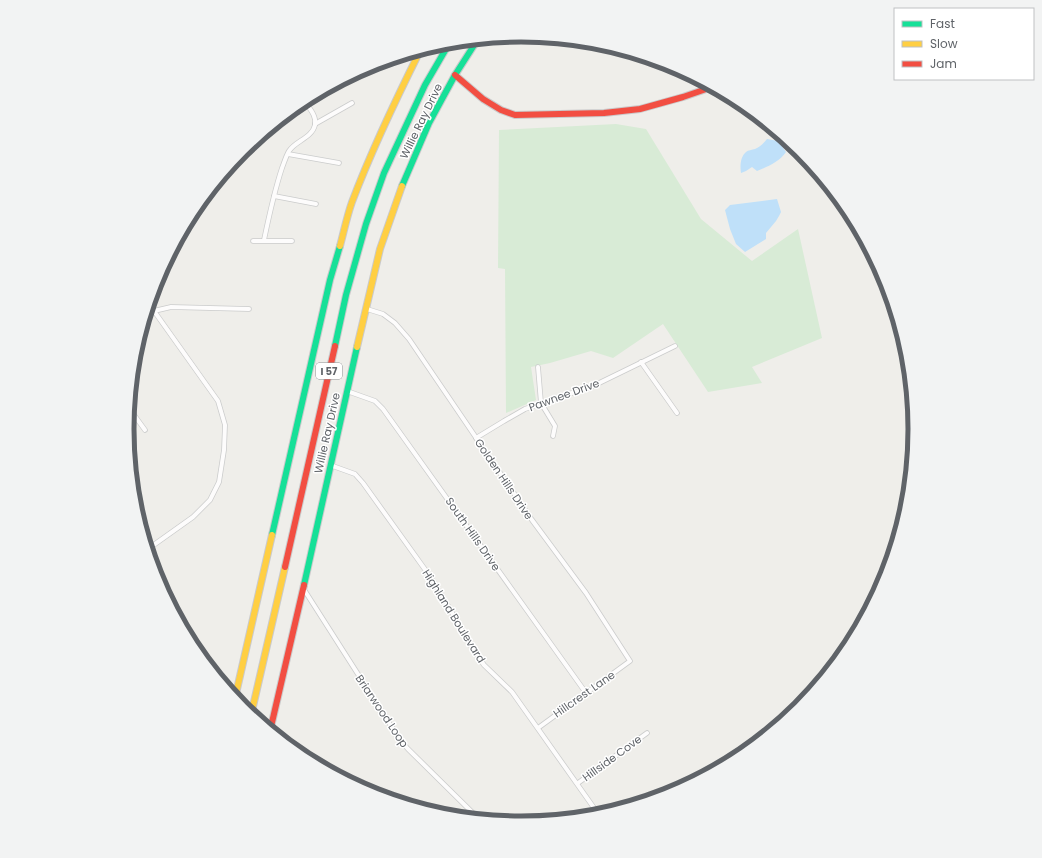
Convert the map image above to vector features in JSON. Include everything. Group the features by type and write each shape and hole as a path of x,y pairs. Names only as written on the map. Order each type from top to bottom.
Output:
{"main road":[{"name":"Willie Ray Drive","path":"271,725 380,249 404,181 429,123 455,75 474,45"},
{"name":"I 57","path":"253,708 346,295 366,224 384,173 425,85 446,49"},
{"name":"I 57","path":"237,691 330,280 352,204 373,150 399,92 418,56"},
{"path":"455,75 483,99 501,110 515,115 604,114 640,109 705,89"}],"street":[{"path":"315,124 352,103"},
{"path":"264,240 278,181 288,154 293,146 311,133 315,124 313,115 308,106"},
{"path":"288,154 339,163"},
{"path":"274,196 316,204"},
{"path":"253,241 292,241"},
{"path":"153,546 193,517 210,500 219,482 224,450 225,425 218,401 154,311 171,307 249,309"},
{"name":"Golden Hills Drive","path":"367,309 383,314 395,323 420,354 532,520 586,593 630,661"},
{"name":"Pawnee Drive","path":"476,438 525,409 591,387 675,346"},
{"path":"641,362 677,413"},
{"path":"538,367 541,403 555,426 553,436"},
{"name":"South Hills Drive","path":"347,391 375,401 383,409 586,693"},
{"path":"135,416 145,430"},
{"name":"Highland Boulevard","path":"330,465 355,474 363,483 429,575 484,665 512,692 596,809"},
{"name":"Briarwood Loop","path":"303,588 400,740 473,813"},
{"name":"Hillcrest Lane","path":"538,728 630,661"},
{"name":"Hillside Cove","path":"578,783 647,733"}],"green space":[{"path":"616,124 646,129 701,219 752,261 798,229 822,338 752,367 762,383 708,392 663,324 613,358 591,351 531,367 536,400 506,413 505,269 498,268 499,130"}],"water":[{"path":"767,139 778,141 786,152 777,161 766,167 757,171 752,167 741,173 741,162 744,154 759,147"},
{"path":"777,199 781,212 766,233 766,239 745,252 736,244 725,210 730,205"}],"traffic: fast":[{"path":"402,186 429,123 455,75 474,45"},
{"path":"335,346 346,295 366,224 384,173 425,85 446,49"},
{"path":"272,535 330,280 340,246"},
{"path":"304,585 357,347"}],"traffic: slow":[{"path":"340,246 350,207 360,182 385,124 417,56"},
{"path":"357,347 380,249 402,186"},
{"path":"237,691 272,535"},
{"path":"253,708 285,567"}],"traffic: jam":[{"path":"455,75 483,99 501,110 515,115 604,113 640,109 705,89"},
{"path":"285,567 335,346"},
{"path":"271,725 304,585"}]}
